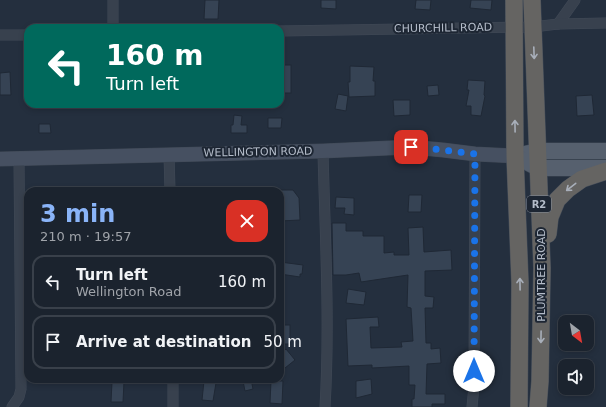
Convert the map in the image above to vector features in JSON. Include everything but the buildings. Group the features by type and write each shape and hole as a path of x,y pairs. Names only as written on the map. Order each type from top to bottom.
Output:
{"highway":[{"name":"PLUMTREE ROAD","path":"514,0 515,156 520,283 519,407"},
{"name":"PLUMTREE ROAD","path":"532,0 542,268 540,381 538,407"},
{"path":"542,268 550,217 557,200 568,189 582,179 606,170"}],"main road":[{"name":"WELLINGTON ROAD","path":"0,159 323,151 411,147 475,154 515,156"},
{"path":"538,160 606,151"},
{"path":"515,156 606,170"}],"street":[{"path":"113,0 113,24"},
{"path":"558,24 575,0"},
{"name":"CHURCHILL ROAD","path":"284,31 533,27 558,24 606,23"},
{"path":"0,35 24,35"},
{"path":"323,151 327,303 327,380 325,407"},
{"path":"169,154 170,187"},
{"path":"472,407 474,386 475,154"},
{"path":"12,407 19,397 20,388 19,158"},
{"path":"172,383 173,407"}],"route":[{"path":"411,147 475,154 474,371"}]}
